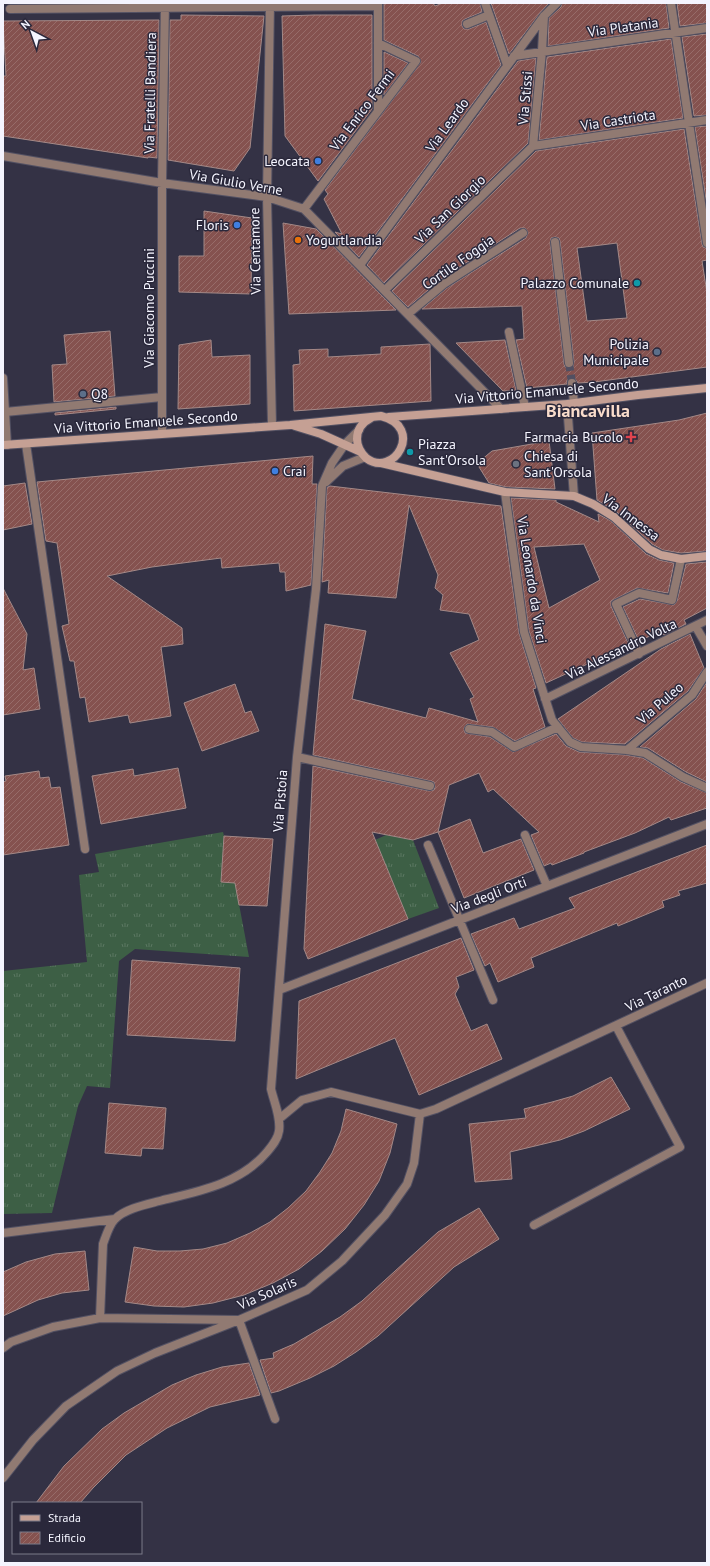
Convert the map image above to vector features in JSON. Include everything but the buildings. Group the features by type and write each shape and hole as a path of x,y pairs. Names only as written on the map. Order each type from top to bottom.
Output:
{"street":[{"path":"485,3 507,65"},
{"name":"Via Leardo","path":"360,265 507,65 544,16 557,3"},
{"path":"671,3 707,243"},
{"name":"Via Centamore","path":"270,5 267,197 272,425"},
{"path":"10,9 165,6 378,5 378,111"},
{"name":"Via Fratelli Bandiera","path":"162,183 165,6"},
{"path":"467,24 489,15"},
{"name":"Via Stissi","path":"533,146 544,16"},
{"name":"Via Platania","path":"514,56 707,28"},
{"name":"Via Enrico Fermi","path":"304,209 416,61 378,43"},
{"name":"Via Castriota","path":"533,146 707,120"},
{"name":"Via San Giorgio","path":"384,290 533,146"},
{"name":"Via Giulio Verne","path":"3,156 162,183 267,197 304,209 501,409"},
{"name":"Via Giacomo Puccini","path":"162,183 162,434"},
{"name":"Cortile Foggia","path":"408,314 444,284 524,233"},
{"path":"555,242 569,363"},
{"path":"509,332 525,408"},
{"path":"3,378 5,445"},
{"path":"572,383 570,404 574,496"},
{"name":"Via Vittorio Emanuele Secondo","path":"388,417 570,404 707,388"},
{"path":"5,412 162,397"},
{"path":"381,416 388,417 399,426 403,439 402,446 394,458 381,463 369,460 363,454 345,444 321,434 290,425 381,416"},
{"path":"363,454 357,441 359,430 366,421 371,418"},
{"name":"Via Vittorio Emanuele Secondo","path":"5,445 272,425 290,425"},
{"name":"Via Pistoia","path":"279,1118 271,1089 297,758 316,589 322,486 332,462 345,444 359,430"},
{"path":"26,444 85,849"},
{"path":"322,486 343,466 363,454"},
{"name":"Via Innessa","path":"381,463 505,492 574,496 593,504 614,517 649,549 662,555 681,559 707,556"},
{"name":"Via Leonardo da Vinci","path":"505,492 524,632 552,720 570,742 581,747 627,750 645,753 683,777 707,788"},
{"path":"639,654 616,604 639,593 672,600 681,559"},
{"name":"Via Alessandro Volta","path":"545,700 696,627 707,620"},
{"path":"696,627 707,646"},
{"name":"Via Puleo","path":"627,750 692,695 707,672"},
{"path":"469,729 492,732 514,747 558,727"},
{"path":"297,758 430,786"},
{"name":"Via degli Orti","path":"279,990 707,824"},
{"path":"525,835 547,886"},
{"path":"428,845 493,1000"},
{"name":"Via Taranto","path":"420,1114 436,1109 707,983"},
{"path":"534,1225 680,1147 616,1026"},
{"path":"3,1233 115,1219 132,1209 210,1189 235,1178 260,1161 273,1145 279,1132 279,1118 302,1100 331,1092 420,1114"},
{"name":"Via Solaris","path":"3,1348 11,1342 52,1327 100,1318 239,1320 306,1290 342,1261 385,1216 407,1184 414,1163 420,1114"},
{"path":"100,1318 104,1244 115,1219"},
{"path":"3,1478 33,1440 66,1406 117,1371 155,1353 239,1320 275,1419"}],"green space":[{"path":"223,832 221,882 235,883 249,957 135,949 119,961 110,1088 87,1086 78,1106 52,1213 3,1214 3,971 87,962 79,875 99,872 95,854"},
{"path":"386,835 413,840 439,908 408,919 375,840"}],"tunnel":[{"path":"569,363 572,383"}],"place":[{"name":"Leocata","path":"318,161"},
{"name":"Floris","path":"237,225"},
{"name":"Yogurtlandia","path":"298,240"},
{"name":"Palazzo Comunale","path":"637,283"},
{"name":"Polizia Municipale","path":"657,352"},
{"name":"Q8","path":"83,394"},
{"name":"Farmacia Bucolo","path":"631,437"},
{"name":"Piazza Sant'Orsola","path":"410,452"},
{"name":"Chiesa di Sant'Orsola","path":"516,464"},
{"name":"Crai","path":"275,471"}],"district":[{"name":"Biancavilla","path":"588,411"}]}
